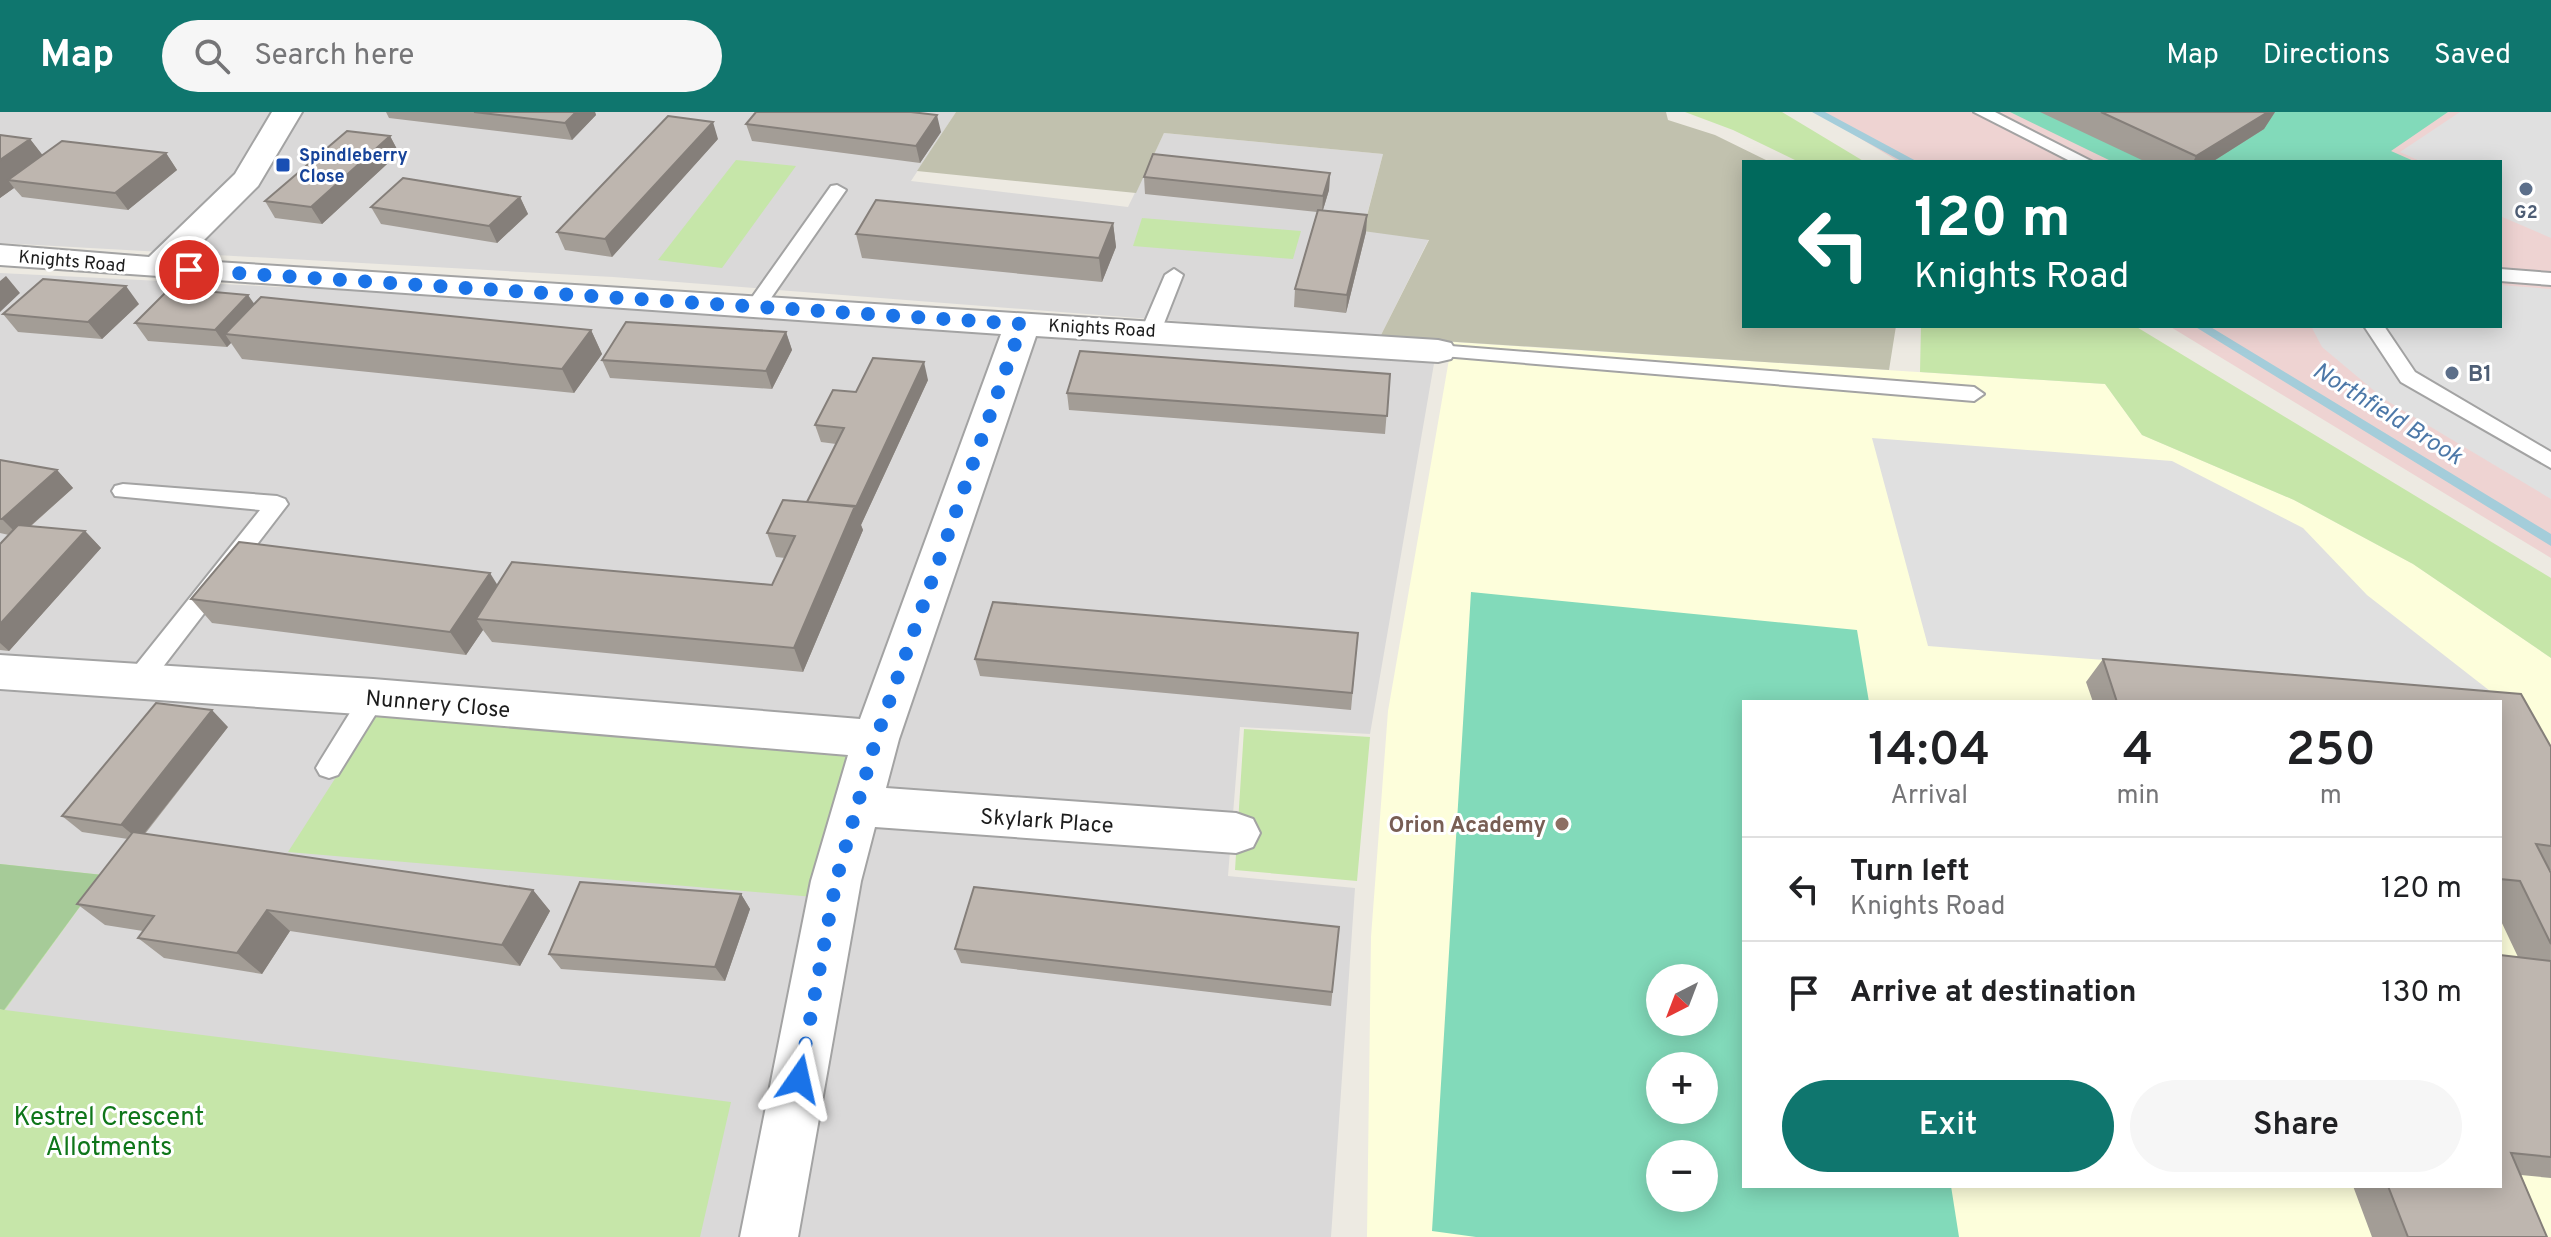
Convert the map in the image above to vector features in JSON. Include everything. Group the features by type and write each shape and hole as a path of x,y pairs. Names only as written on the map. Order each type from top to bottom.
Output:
{"street":[{"path":"157,268 247,179 287,112"},
{"name":"Knights Road","path":"0,255 157,268 1438,351"},
{"path":"769,1237 836,881 876,739 1022,324"},
{"name":"Nunnery Close","path":"0,672 373,697 876,739"},
{"name":"Skylark Place","path":"857,806 1236,833"}],"lane":[{"path":"1982,112 2081,160"},
{"path":"755,307 837,190"},
{"path":"1151,331 1174,275"},
{"path":"2502,275 2551,279"},
{"path":"2375,328 2408,377 2551,461"},
{"path":"1438,351 1974,394"},
{"path":"123,491 277,504 137,682"},
{"path":"329,768 373,697"}],"shaded area":[{"path":"0,112 956,112 911,181 1128,207 1164,133 1383,154 1363,230 1429,239 1380,337 613,277 0,243"},
{"path":"956,112 1666,112 1668,120 1715,135 1766,160 1742,160 1742,328 1896,328 1889,370 1380,337 1429,240 1363,231 1383,154 1164,133 1136,193 917,171"},
{"path":"1817,112 2551,112 2551,558 2172,328 2502,328 2502,160 1896,160"},
{"name":"G2","path":"2460,112 2551,112 2551,238 2502,217 2502,160 2418,160 2400,152"},
{"path":"0,273 1022,324 1436,352 1370,734 1240,727 1228,876 1355,888 1331,1237 0,1237"},
{"name":"B1","path":"2502,285 2551,289 2551,499 2384,399 2322,347 2312,328 2502,328"},
{"name":"Orion Academy","path":"1452,342 2105,384 2142,435 2294,500 2413,564 2551,658 2551,1237 1367,1237 1371,937 1388,711"},
{"path":"1872,438 2172,461 2303,528 2367,595 2490,691 1928,646"}],"green space":[{"path":"1685,112 1782,112 1862,160 1795,160 1733,130"},
{"path":"2010,112 2448,112 2391,151 2411,160 2109,160"},
{"path":"736,160 796,166 722,268 658,260"},
{"path":"1142,218 1301,231 1293,259 1133,246"},
{"path":"1921,328 2138,328 2551,578 2551,658 2413,564 2294,500 2142,435 2105,384 1920,372"},
{"path":"1471,592 1857,630 1869,700 1742,700 1742,1188 1951,1188 1959,1237 1476,1237 1432,1231"},
{"path":"377,713 859,749 814,897 288,852"},
{"path":"1244,729 1370,737 1357,881 1235,870"},
{"name":"Kestrel Crescent Allotments","path":"0,864 103,875 5,1010 731,1102 700,1237 0,1237"},
{"path":"0,864 103,875 4,1010 0,1009"}],"building":[{"path":"474,112 576,112 565,123"},
{"path":"756,112 911,112 937,115 916,146 746,124"},
{"path":"2101,112 2268,112 2196,156"},
{"path":"668,116 713,122 605,239 557,232"},
{"path":"347,131 390,136 311,207 265,201"},
{"path":"0,135 30,139 0,160"},
{"path":"62,141 166,153 115,193 8,180"},
{"path":"1153,154 1330,173 1323,196 1144,177"},
{"path":"403,178 520,197 489,226 371,207"},
{"path":"876,200 1113,223 1099,258 856,234"},
{"path":"1318,210 1367,215 1347,295 1295,289"},
{"path":"43,279 126,286 88,322 3,314"},
{"path":"170,288 248,295 215,330 135,323"},
{"path":"261,297 591,330 562,369 225,334"},
{"path":"626,322 786,332 766,371 602,360"},
{"path":"1080,351 1390,374 1387,416 1067,393"},
{"path":"873,358 924,362 856,507 807,502 844,428 815,425 833,390 856,392"},
{"path":"0,460 57,470 2,519 0,519"},
{"path":"783,500 855,506 794,648 476,619 512,562 772,585 795,536 767,533"},
{"path":"18,525 85,531 0,624 0,544"},
{"path":"239,542 490,573 450,632 191,599"},
{"path":"993,602 1358,633 1352,693 975,659"},
{"path":"2103,659 2521,694 2551,747 2551,846 2536,844 2551,873 2551,944 2520,881 2502,879 2502,700 2116,700"},
{"path":"156,703 212,710 121,825 62,816"},
{"path":"133,832 533,890 502,945 267,910 237,953 138,938 154,916 77,904"},
{"path":"580,882 741,894 715,967 549,954"},
{"path":"974,887 1339,927 1332,992 955,949"},
{"path":"2502,955 2551,961 2551,1157 2511,1153 2547,1237 2408,1237 2389,1188 2502,1188"}],"waterway":[{"name":"Northfield Brook","path":"1817,112 1908,160"},
{"name":"Northfield Brook","path":"2203,328 2551,541"}],"place":[{"name":"Spindleberry Close","path":"283,165"},
{"name":"G2","path":"2526,189"},
{"name":"B1","path":"2452,373"},
{"name":"Orion Academy","path":"1562,824"}],"route":[{"path":"189,270 1022,324 876,739 836,881 799,1079"}]}
